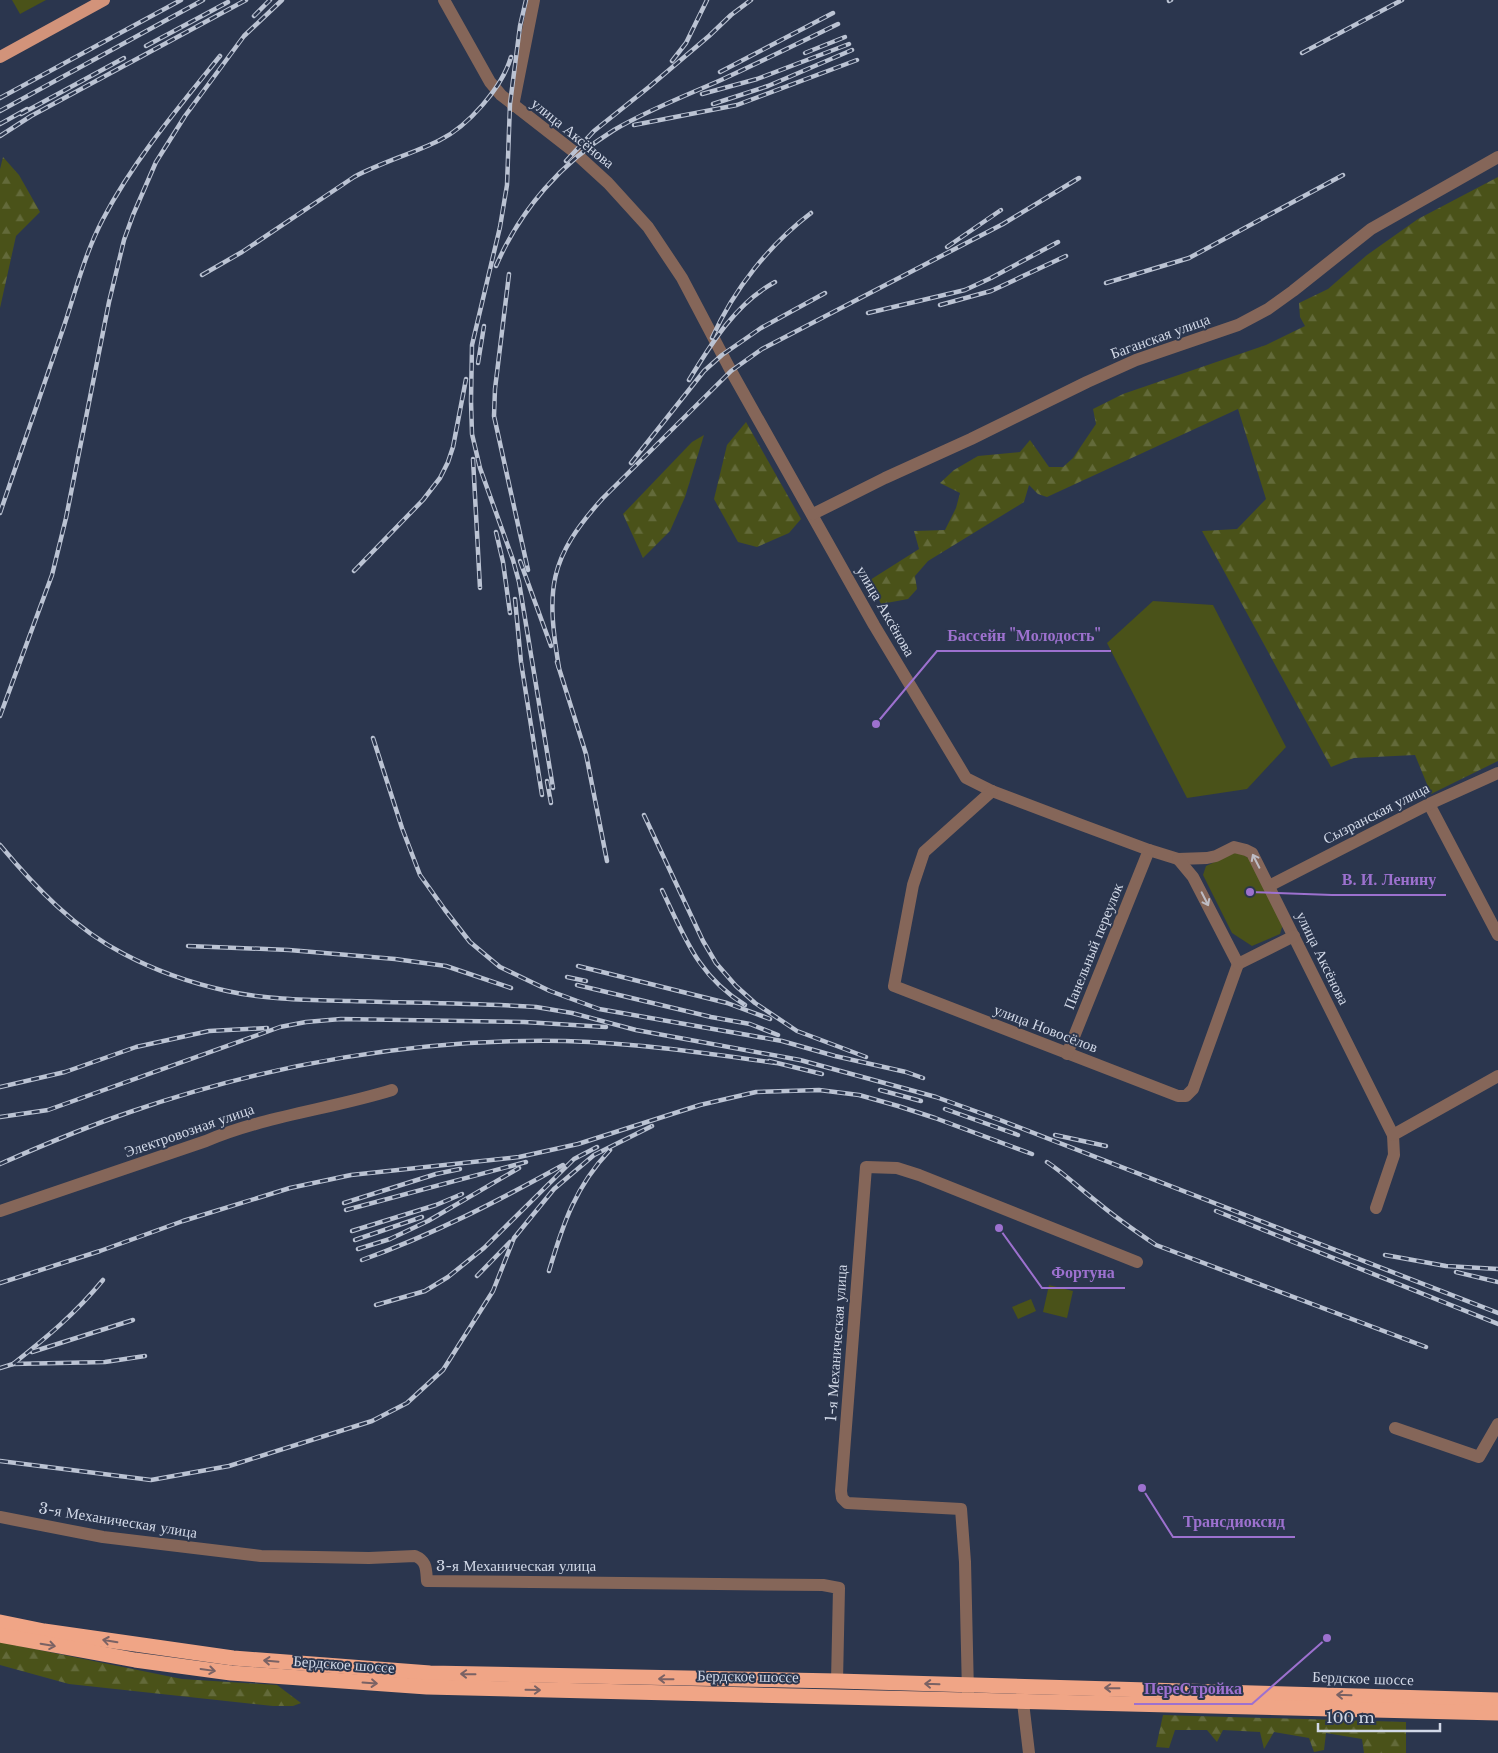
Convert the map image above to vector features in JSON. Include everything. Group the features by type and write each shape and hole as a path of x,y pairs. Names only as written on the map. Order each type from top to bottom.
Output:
{"highway":[{"name":"Бердское шоссе","path":"0,1622 138,1646 233,1658 430,1673 837,1681 1498,1700"},
{"name":"Бердское шоссе","path":"0,1635 40,1644 231,1673 427,1687 1498,1713"}],"main road":[{"path":"0,56 104,0"}],"street":[{"name":"улица Аксёнова","path":"444,0 490,82 501,96 573,151 608,183 648,227 682,278 731,371 874,624 966,778 992,791 1149,850 1178,859 1207,858 1216,856 1234,847 1252,853 1393,1135 1394,1155 1376,1208"},
{"path":"513,106 534,0"},
{"name":"Баганская улица","path":"813,514 1086,382 1136,360 1238,325 1268,309 1293,291 1371,229 1498,157"},
{"name":"Сызранская улица","path":"1269,886 1429,804 1498,773"},
{"name":"улица Новосёлов","path":"992,791 924,852 912,885 894,986 1178,1096 1186,1096 1192,1089 1238,964"},
{"path":"1429,804 1498,935"},
{"name":"Панельный переулок","path":"1067,1054 1149,850"},
{"path":"1178,859 1193,877 1238,964 1294,936"},
{"path":"1393,1135 1498,1076"},
{"name":"Электровозная улица","path":"0,1211 234,1129 360,1100 392,1090"},
{"name":"1-я Механическая улица","path":"967,1701 969,1685 966,1562 961,1509 848,1503 842,1498 866,1167 897,1168 919,1174 1137,1262"},
{"path":"1395,1428 1479,1457 1498,1424"},
{"name":"3-я Механическая улица","path":"0,1517 103,1537 261,1556 369,1558 415,1556 421,1558 425,1564 427,1581 823,1584 839,1588 837,1681"},
{"path":"1022,1686 1029,1753"}],"green space":[{"path":"12,0 46,0 20,14"},
{"path":"3,157 19,175 40,212 16,236 0,308 0,169"},
{"path":"1498,177 1498,761 1431,794 1415,755 1354,758 1331,767 1202,531 1237,529 1266,499 1238,409 1047,497 1038,494 1029,485 1024,502 928,561 915,576 917,589 908,599 881,604 870,580 919,549 914,531 945,530 956,508 960,493 940,483 954,470 978,456 1020,452 1030,440 1049,467 1063,467 1073,458 1096,424 1093,409 1123,394 1266,345 1305,326 1300,317 1299,303 1328,289 1367,255 1418,219"},
{"path":"746,422 801,519 789,533 757,547 738,542 714,499 727,445"},
{"path":"704,435 685,497 670,531 643,558 623,514 692,442"},
{"path":"1153,601 1213,605 1286,747 1247,789 1187,798 1107,643"},
{"path":"1236,852 1250,859 1283,924 1280,934 1252,946 1232,933 1203,875 1206,866"},
{"path":"1049,1285 1073,1291 1067,1318 1043,1312"},
{"path":"1031,1299 1036,1311 1018,1319 1012,1307"},
{"path":"0,1642 182,1679 277,1685 301,1703 293,1706 273,1706 69,1684 0,1665"},
{"path":"1163,1715 1406,1722 1406,1753 1364,1753 1362,1739 1326,1733 1324,1750 1314,1752 1309,1738 1274,1732 1264,1749 1260,1732 1223,1730 1217,1742 1207,1730 1175,1730 1169,1748 1156,1747"}],"railway":[{"path":"0,98 181,0"},
{"path":"0,111 203,0"},
{"path":"0,136 31,116 246,0"},
{"path":"254,16 270,0"},
{"path":"0,716 52,575 66,518 109,302 124,240 133,215 156,162 185,116 244,36 282,0"},
{"path":"526,0 520,26 510,104 507,185 500,227 472,345 472,434 480,468 519,582 553,788"},
{"path":"672,61 686,43 707,0"},
{"path":"566,161 594,131 751,0"},
{"path":"1302,53 1402,0"},
{"path":"146,46 228,2"},
{"path":"720,72 833,13"},
{"path":"496,266 517,226 544,189 560,172 595,143 640,116 838,24"},
{"path":"805,53 845,37"},
{"path":"702,94 757,79 849,44"},
{"path":"713,104 768,86 852,50"},
{"path":"0,513 81,272 103,219 128,176 143,155 220,56"},
{"path":"202,275 242,252 354,177 451,134 483,105 500,81 511,57"},
{"path":"21,114 124,58"},
{"path":"634,125 737,105 857,60"},
{"path":"0,124 27,109"},
{"path":"1106,283 1189,258 1343,175"},
{"path":"559,668 555,641 553,596 561,558 571,539 603,498 731,371 762,349 1003,224 1079,178"},
{"path":"947,247 1001,210"},
{"path":"712,338 731,302 754,269 781,239 811,213"},
{"path":"868,313 965,290 1058,242"},
{"path":"940,305 991,291 1066,256"},
{"path":"509,274 495,389 494,416 528,570"},
{"path":"689,380 706,352 736,313 748,301 775,282"},
{"path":"631,463 704,371 722,355 761,328 825,293"},
{"path":"478,363 484,326"},
{"path":"354,571 423,500 440,478 453,447 466,379"},
{"path":"473,459 480,588"},
{"path":"496,532 503,562 510,613"},
{"path":"520,561 551,646"},
{"path":"515,599 521,662 542,795"},
{"path":"557,662 586,754 607,861"},
{"path":"373,738 402,828 420,875 470,942 500,967 550,991 599,1009 782,1041 923,1078"},
{"path":"547,781 551,803"},
{"path":"644,815 703,941 716,963 736,986 755,1003 797,1031 866,1057"},
{"path":"0,845 27,876 72,920 106,944 136,960 187,980 227,991 273,998 536,1007 572,1013 636,1030 800,1060 936,1097 1000,1120 1498,1313"},
{"path":"662,890 686,940 704,969 715,982 745,1005"},
{"path":"188,946 289,950 395,959 446,966 511,988"},
{"path":"578,966 727,1003 770,1019"},
{"path":"567,977 586,981"},
{"path":"577,985 711,1017 750,1024 778,1035"},
{"path":"0,1117 48,1110 280,1027 306,1022 341,1019 524,1022 606,1027"},
{"path":"0,1087 65,1072 136,1047 209,1031 267,1028"},
{"path":"0,1164 97,1124 183,1095 236,1080 290,1068 344,1057 399,1049 510,1041 592,1042 645,1046 776,1063"},
{"path":"769,1061 822,1074"},
{"path":"0,1283 100,1251 183,1221 290,1188 351,1175 519,1157 578,1144 700,1105 756,1092 819,1090 859,1095 935,1118 1032,1154"},
{"path":"880,1090 921,1101"},
{"path":"945,1109 1018,1135"},
{"path":"0,1461 151,1480 229,1466 372,1421 407,1403 443,1370 493,1291 514,1238 554,1189 594,1155 652,1126"},
{"path":"1055,1135 1106,1146"},
{"path":"376,1305 425,1291 448,1277 484,1248 574,1159 597,1147"},
{"path":"549,1271 565,1222 579,1192 610,1150"},
{"path":"346,1210 526,1162"},
{"path":"1047,1162 1118,1218 1156,1245 1426,1347"},
{"path":"362,1260 414,1240 464,1217 563,1165"},
{"path":"358,1249 390,1239 428,1221 519,1168"},
{"path":"344,1203 436,1174 460,1169"},
{"path":"352,1231 436,1205 462,1194"},
{"path":"1216,1211 1498,1324"},
{"path":"355,1240 422,1217"},
{"path":"477,1276 510,1242"},
{"path":"1385,1255 1446,1266 1498,1269"},
{"path":"1456,1272 1498,1282"},
{"path":"13,1364 60,1325 103,1280"},
{"path":"32,1352 133,1320"},
{"path":"0,1368 13,1364 105,1362 145,1356"}],"place":[{"name":"Бассейн \"Молодость\"","path":"876,724"},
{"name":"В. И. Ленину","path":"1250,892"},
{"name":"Фортуна","path":"999,1228"},
{"name":"Трансдиоксид","path":"1142,1488"},
{"name":"ПереСтройка","path":"1327,1638"}]}
